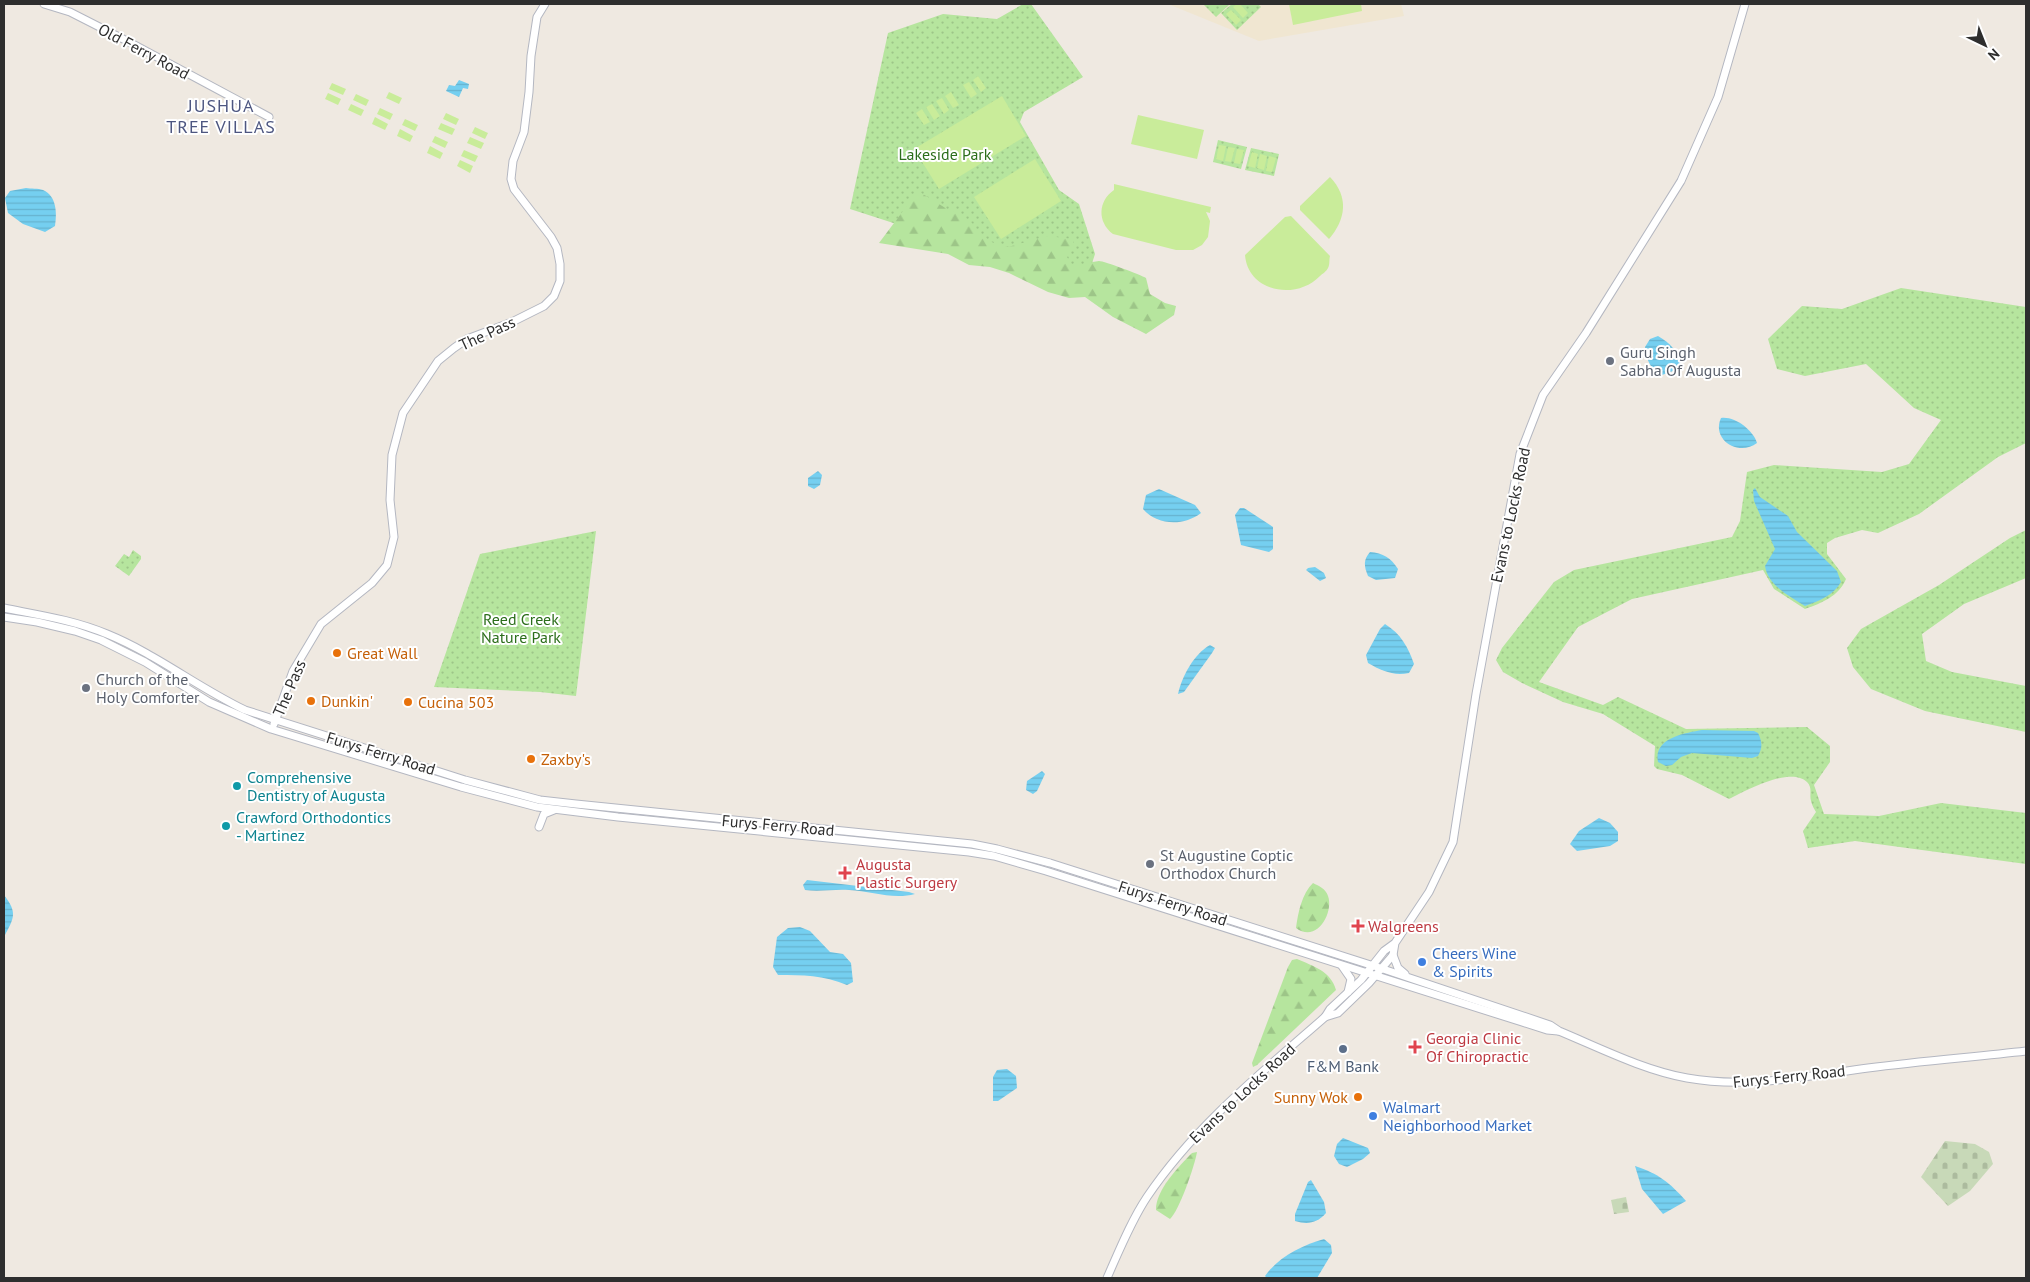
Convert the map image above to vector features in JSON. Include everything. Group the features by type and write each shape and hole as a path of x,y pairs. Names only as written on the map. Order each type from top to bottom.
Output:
{"main road":[{"name":"Old Ferry Road","path":"44,4 70,12 269,117"},
{"name":"The Pass","path":"271,729 276,721 293,671 321,624 372,583 387,565 394,537 390,500 392,455 403,413 438,361 467,339 520,318 544,306 554,296 560,281 560,264 557,248 552,237 514,189 511,178 513,160 524,132 531,56 537,18 545,4"},
{"name":"Evans to Locks Road","path":"1107,1278 1146,1199 1170,1164 1222,1108 1325,1017 1330,1009 1347,994 1384,951 1395,943 1429,892 1453,842 1476,694 1520,454 1543,396 1589,328 1681,181 1718,97 1745,4"},
{"name":"Furys Ferry Road","path":"4,608 79,624 106,633 151,656 215,696 264,717 513,801 554,810 866,840 994,856 1547,1030 1559,1031"},
{"name":"Furys Ferry Road","path":"4,617 46,624 101,640 145,662 209,702 271,729 540,800 619,810 871,833 997,849 1050,863 1412,978 1550,1025 1559,1031 1656,1070 1686,1078 1726,1083 1805,1078 1868,1068 2026,1051"},
{"path":"264,717 274,713 279,708 288,725"},
{"path":"539,827 544,814 554,810"},
{"name":"Evans to Locks Road","path":"1325,1017 1338,1013 1375,976 1393,955 1395,943"},
{"path":"1393,955 1398,968 1412,978"},
{"path":"1342,965 1351,979 1347,994"}],"shaded area":[{"path":"1168,4 1401,4 1404,16 1259,41"}],"green space":[{"name":"Lakeside Park","path":"1023,4 1031,4 1083,77 1024,112 1020,122 1059,190 1079,204 1095,254 1085,285 850,209 888,33 943,14 997,19"},
{"path":"1203,4 1230,4 1216,17"},
{"path":"1232,4 1258,4 1261,7 1237,30 1221,13"},
{"path":"1240,4 1248,13 1243,18 1233,7"},
{"path":"1289,4 1361,4 1362,11 1293,25"},
{"path":"1231,10 1241,20 1236,25 1226,14"},
{"path":"978,76 986,88 981,92 973,80"},
{"path":"969,82 977,94 971,98 963,85"},
{"path":"332,83 346,89 343,95 329,89"},
{"path":"389,92 402,98 399,104 386,98"},
{"path":"951,92 959,105 953,108 945,96"},
{"path":"328,93 341,99 338,105 325,99"},
{"path":"356,94 369,100 366,106 353,100"},
{"path":"1002,96 1026,136 939,189 914,149"},
{"path":"942,98 949,110 944,114 936,101"},
{"path":"351,104 364,110 361,116 348,110"},
{"path":"932,104 940,116 934,120 926,107"},
{"path":"380,108 393,114 390,120 377,114"},
{"path":"922,109 930,122 924,125 916,113"},
{"path":"446,113 459,119 456,125 443,119"},
{"path":"1138,115 1204,130 1197,159 1131,144"},
{"path":"375,117 388,124 385,130 372,124"},
{"path":"405,119 418,125 415,131 402,125"},
{"path":"441,123 455,129 452,135 438,129"},
{"path":"475,127 488,133 485,139 472,133"},
{"path":"400,129 413,136 410,142 397,136"},
{"path":"435,136 448,142 445,148 432,142"},
{"path":"470,137 484,143 481,149 467,143"},
{"path":"1218,140 1247,147 1241,169 1213,162"},
{"path":"1219,145 1226,146 1223,161 1216,159"},
{"path":"430,146 443,153 440,159 427,153"},
{"path":"1228,147 1235,148 1231,162 1225,161"},
{"path":"1251,148 1279,154 1274,176 1245,170"},
{"path":"1237,149 1244,150 1240,164 1234,163"},
{"path":"464,150 478,156 475,162 461,156"},
{"path":"1252,152 1258,154 1255,168 1248,166"},
{"path":"1260,154 1267,156 1264,170 1257,168"},
{"path":"1269,156 1276,158 1272,172 1266,171"},
{"path":"1035,159 1061,201 1001,239 974,197"},
{"path":"460,160 473,166 470,173 457,166"},
{"path":"1330,177 1340,192 1343,208 1339,224 1329,239 1300,210 1300,206"},
{"path":"1114,184 1211,207 1210,213 1206,212 1210,221 1208,237 1202,245 1193,250 1176,250 1113,234 1104,224 1102,206 1114,190"},
{"path":"918,191 947,209 959,213 972,223 980,234 995,244 1008,247 1048,236 1072,239 1075,246 1067,257 1072,265 1099,261 1146,278 1150,294 1165,303 1176,306 1174,315 1146,334 1113,317 1085,297 1069,298 1048,292 1009,273 990,267 969,265 948,254 879,243"},
{"path":"1291,216 1330,256 1329,265 1326,271 1310,284 1287,290 1275,289 1255,277 1248,268 1245,255 1285,217"},
{"path":"1901,288 2026,307 2026,443 1998,457 1919,514 1878,533 1862,530 1835,538 1827,543 1827,554 1846,579 1839,590 1824,601 1805,609 1774,589 1763,570 1632,599 1578,627 1539,682 1603,705 1618,697 1686,729 1807,727 1830,746 1830,762 1814,785 1824,814 1879,816 1941,803 2026,813 2026,864 1855,841 1808,848 1803,831 1816,812 1810,799 1810,787 1807,782 1799,778 1779,778 1729,799 1682,775 1657,769 1654,766 1655,746 1603,714 1563,702 1522,683 1503,672 1496,660 1502,648 1554,582 1574,570 1732,537 1740,521 1747,472 1774,465 1882,472 1909,464 1941,420 1914,408 1866,364 1805,376 1777,369 1768,339 1802,306 1842,309"},
{"path":"2026,530 2026,578 1964,604 1922,634 1926,661 1952,672 2026,686 2026,732 1925,711 1871,689 1853,667 1847,648 1861,629 1939,585 2010,538"},
{"name":"Reed Creek Nature Park","path":"596,531 576,696 540,692 434,687 480,554"},
{"path":"133,550 141,556 141,559 129,576 115,566 124,554 129,557"},
{"path":"1313,883 1326,891 1329,903 1328,910 1322,924 1317,929 1311,932 1304,932 1296,928 1298,916 1303,898"},
{"path":"1297,959 1321,970 1330,978 1336,990 1253,1067 1252,1063 1288,967 1292,960"},
{"path":"1945,1141 1975,1144 1989,1152 1993,1164 1970,1191 1948,1206 1921,1177"},
{"path":"1197,1152 1182,1198 1170,1219 1156,1210 1159,1195 1181,1165 1192,1153"},
{"path":"1626,1197 1629,1212 1614,1214 1611,1200"}],"water":[{"path":"459,80 469,84 468,89 463,88 459,97 446,91 449,85 455,86"},
{"path":"26,188 43,190 51,196 56,211 55,226 45,232 23,224 8,213 5,198 10,191"},
{"path":"1658,336 1673,348 1681,365 1673,371 1662,375 1649,363 1645,347 1650,339"},
{"path":"1721,418 1732,419 1743,425 1752,433 1757,443 1750,447 1742,448 1728,444 1720,433"},
{"path":"818,471 822,475 820,485 814,489 808,486 808,478"},
{"path":"1755,488 1760,497 1788,516 1797,532 1837,571 1841,582 1838,587 1821,600 1805,606 1780,590 1770,579 1765,566 1775,549 1754,501 1753,490"},
{"path":"1159,489 1195,505 1201,513 1179,522 1163,521 1149,515 1143,509 1146,495"},
{"path":"1240,508 1244,508 1273,527 1273,549 1269,552 1241,545 1235,515"},
{"path":"1370,552 1383,555 1392,562 1398,569 1395,578 1376,580 1368,576 1365,563"},
{"path":"1315,567 1324,573 1326,578 1320,581 1306,570"},
{"path":"1385,624 1400,637 1409,652 1414,664 1409,673 1398,674 1388,672 1368,663 1366,655 1380,629"},
{"path":"1210,645 1215,648 1212,653 1184,692 1178,694 1182,680 1190,666 1199,654"},
{"path":"1702,730 1754,731 1758,733 1760,739 1760,753 1752,758 1692,753 1681,757 1672,765 1666,766 1658,762 1660,747 1665,742 1679,735"},
{"path":"1042,771 1045,774 1037,791 1033,794 1026,790 1027,781"},
{"path":"1599,818 1610,823 1618,832 1618,841 1610,846 1577,851 1570,844 1579,831"},
{"path":"807,880 915,894 890,896 849,890 805,890 803,885"},
{"path":"4,895 11,906 13,916 4,937"},
{"path":"800,927 810,931 830,952 843,954 851,963 853,982 847,985 821,977 778,975 773,967 777,937 788,928"},
{"path":"1007,1069 1016,1076 1017,1088 998,1101 993,1101 993,1077 997,1070"},
{"path":"1343,1138 1368,1148 1370,1153 1347,1167 1339,1164 1334,1156 1337,1144"},
{"path":"1635,1166 1663,1179 1686,1201 1663,1214 1642,1189"},
{"path":"1311,1180 1324,1202 1326,1213 1312,1222 1295,1221 1295,1214 1308,1182"},
{"path":"1324,1239 1331,1245 1332,1253 1317,1278 1267,1278 1265,1276 1270,1269 1284,1258"}],"place":[{"name":"Guru Singh Sabha Of Augusta","path":"1610,361"},
{"name":"Great Wall","path":"337,653"},
{"name":"Church of the Holy Comforter","path":"86,688"},
{"name":"Dunkin'","path":"311,701"},
{"name":"Cucina 503","path":"408,702"},
{"name":"Zaxby's","path":"531,759"},
{"name":"Comprehensive Dentistry of Augusta","path":"237,786"},
{"name":"Crawford Orthodontics - Martinez","path":"226,826"},
{"name":"St Augustine Coptic Orthodox Church","path":"1150,864"},
{"name":"Augusta Plastic Surgery","path":"845,873"},
{"name":"Walgreens","path":"1358,926"},
{"name":"Cheers Wine & Spirits","path":"1422,962"},
{"name":"Georgia Clinic Of Chiropractic","path":"1415,1047"},
{"name":"F&M Bank","path":"1343,1049"},
{"name":"Sunny Wok","path":"1358,1097"},
{"name":"Walmart Neighborhood Market","path":"1373,1116"}],"district":[{"name":"JUSHUA TREE VILLAS","path":"221,115"}]}
